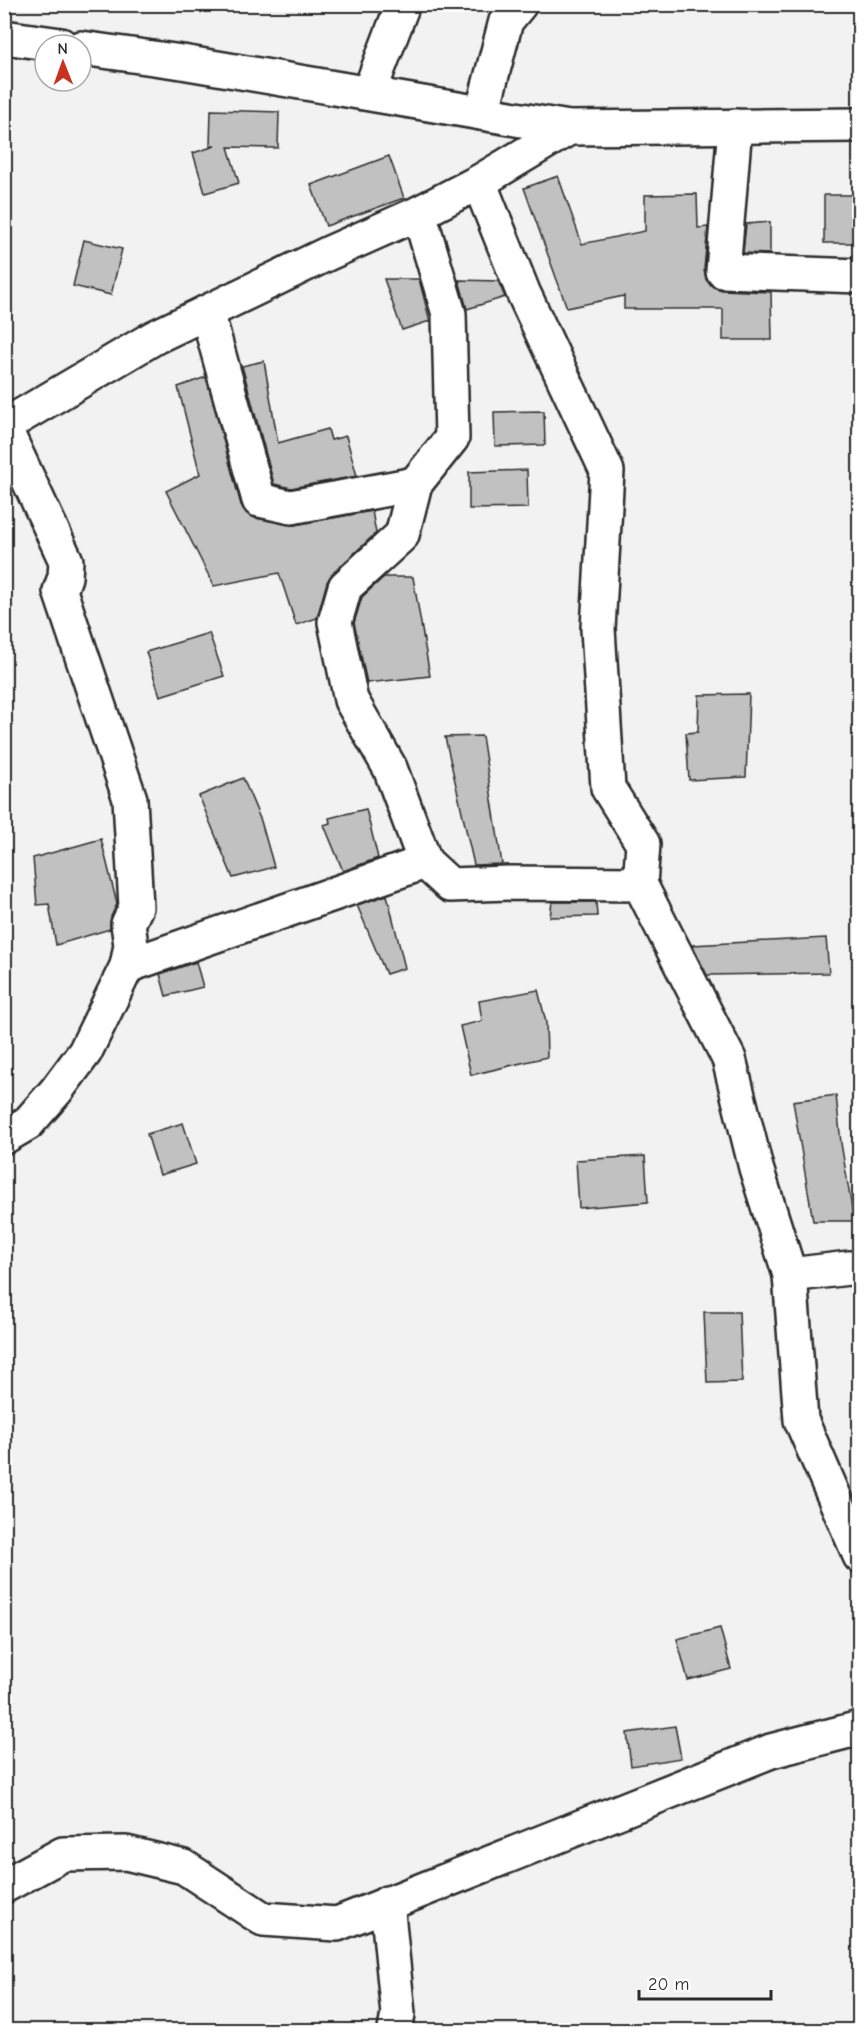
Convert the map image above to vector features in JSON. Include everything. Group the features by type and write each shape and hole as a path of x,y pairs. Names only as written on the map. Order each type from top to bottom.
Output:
{"street":[{"path":"369,93 403,4"},
{"path":"482,113 506,21 520,4"},
{"path":"4,37 33,41"},
{"path":"93,50 182,62 568,128 860,125"},
{"path":"735,126 723,271 860,276"},
{"path":"4,1137 28,1123 85,1053 127,966 131,945 128,924 135,908 130,799 60,591 65,577 66,561 4,427 155,337 329,253 419,213 478,182 568,128"},
{"path":"478,182 523,291 607,471 598,629 608,788 643,844 640,884 729,1059 756,1168 790,1275 801,1420 860,1556"},
{"path":"419,213 449,314 452,438 415,484 402,535 345,586 335,622 351,700 390,768 425,862 450,885 640,884"},
{"path":"207,312 259,500 291,507 415,484"},
{"path":"127,966 425,862"},
{"path":"790,1275 849,1268 860,1269"},
{"path":"4,1886 63,1854 126,1853 184,1867 263,1919 337,1924 771,1751 860,1728"},
{"path":"387,1903 398,2014 395,2031"}],"building":[{"path":"211,110 279,112 278,148 228,147 239,183 205,193 193,153 215,146 210,146"},
{"path":"389,156 404,198 326,226 311,185"},
{"path":"558,176 582,244 645,231 645,195 697,194 698,228 708,227 704,269 706,280 713,287 722,290 771,292 772,340 723,340 723,309 624,309 624,296 567,308 524,188"},
{"path":"824,195 860,195 860,243 824,243"},
{"path":"770,222 770,254 743,253 746,224"},
{"path":"84,240 122,249 111,295 73,286"},
{"path":"384,279 419,279 430,321 402,330"},
{"path":"459,280 498,281 505,297 467,309"},
{"path":"264,361 278,443 328,429 331,440 346,436 357,476 291,488 274,484 242,366"},
{"path":"206,377 241,505 247,514 255,518 294,525 372,511 376,533 332,574 327,582 317,618 296,625 279,573 214,586 166,491 200,474 178,387"},
{"path":"544,411 545,445 495,446 494,412"},
{"path":"527,470 528,508 469,509 469,472"},
{"path":"384,577 413,577 430,676 367,683 354,623 362,597"},
{"path":"209,633 224,676 160,696 146,652"},
{"path":"749,694 746,777 689,780 686,733 698,732 699,695"},
{"path":"482,736 502,864 474,865 445,737"},
{"path":"243,778 261,821 274,867 233,878 199,796"},
{"path":"366,809 378,858 343,871 324,825 330,823 329,818"},
{"path":"101,839 117,904 111,917 110,929 56,945 49,904 37,905 33,858"},
{"path":"387,895 405,968 386,974 357,905"},
{"path":"552,902 596,902 597,916 550,917"},
{"path":"826,938 829,973 707,975 692,945"},
{"path":"196,962 203,987 166,996 160,974"},
{"path":"538,990 546,1022 547,1057 471,1075 460,1026 482,1021 479,1001"},
{"path":"836,1095 841,1143 854,1221 813,1221 793,1101"},
{"path":"183,1123 196,1164 160,1175 147,1134"},
{"path":"645,1156 648,1202 579,1208 576,1160"},
{"path":"704,1312 739,1312 742,1382 707,1383"},
{"path":"720,1628 731,1669 688,1680 677,1639"},
{"path":"675,1726 681,1758 631,1766 627,1733"}]}
